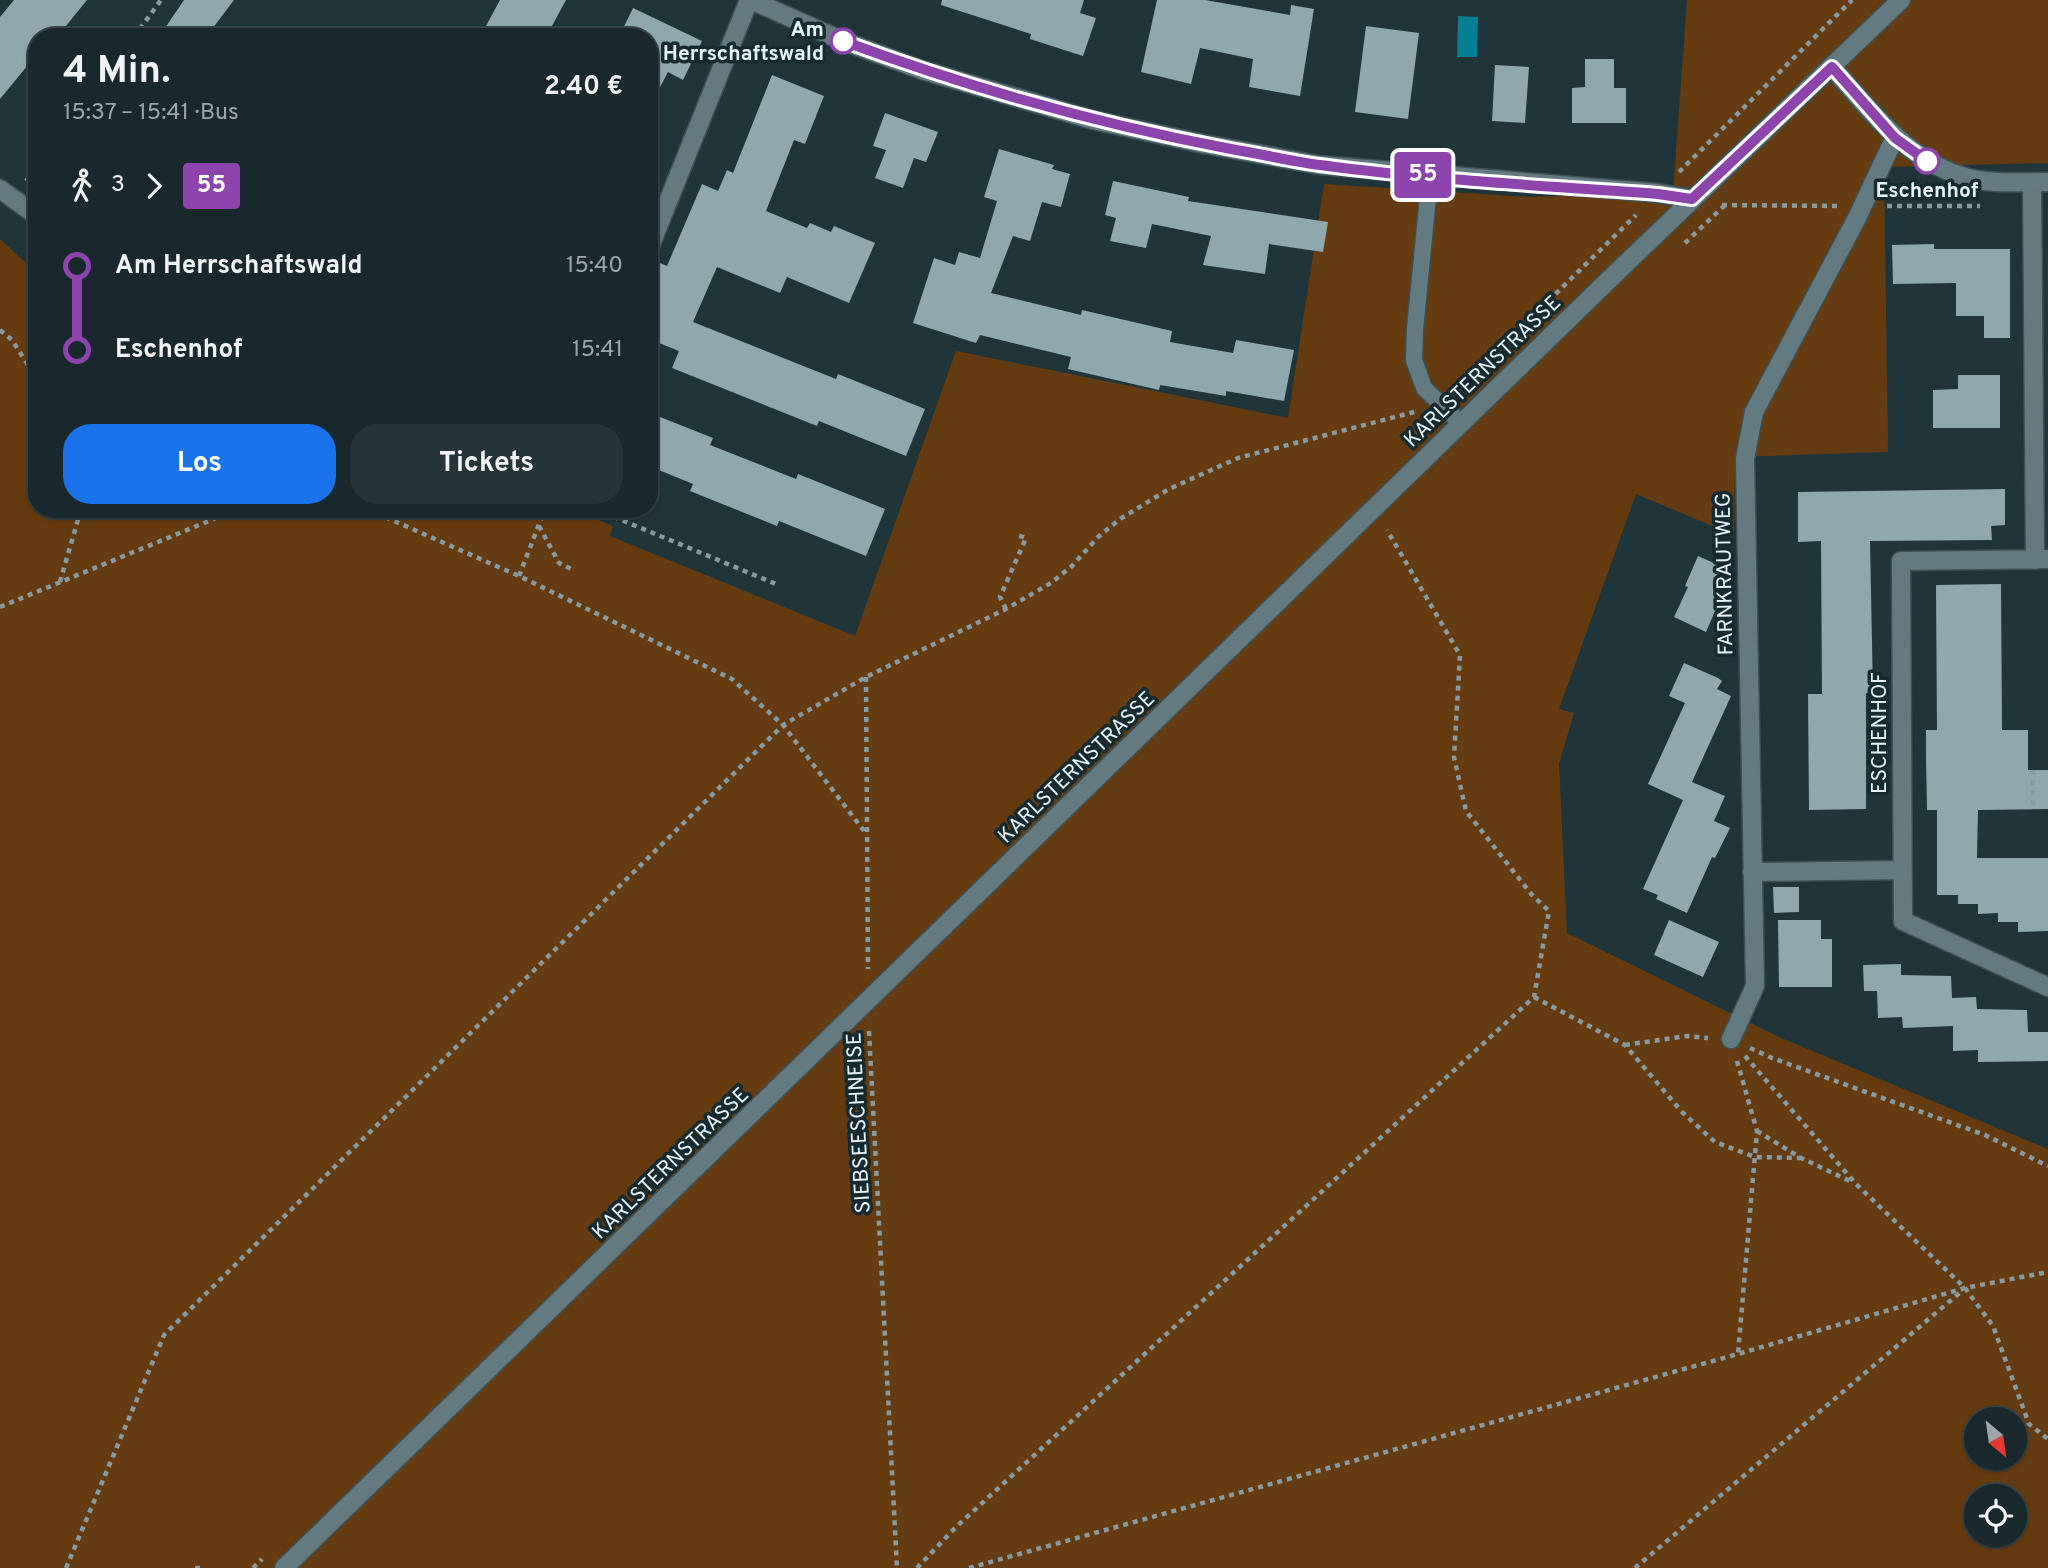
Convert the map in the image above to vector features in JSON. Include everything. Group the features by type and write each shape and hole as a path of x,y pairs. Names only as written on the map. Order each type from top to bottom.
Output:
{"street":[{"path":"658,227 750,0 843,41 922,70 1093,120 1319,165 1692,199"},
{"name":"KARLSTERNSTRASSE","path":"284,1568 1692,199 1901,0"},
{"path":"1832,67 1895,138 1927,161 1973,179 2040,182"},
{"name":"FARNKRAUTWEG","path":"1731,1039 1755,986 1745,459 1754,412 1857,218 1895,138"},
{"name":"ESCHENHOF","path":"2040,182 2042,559 1901,561 1902,870 1903,921 2048,986"},
{"path":"0,189 28,209"},
{"path":"1752,872 1902,870"}],"lane":[{"path":"1430,176 1413,350 1424,388 1461,423"}],"path":[{"path":"141,28 162,0"},
{"path":"66,1568 164,1335 783,724 866,677 939,639 1006,609 1051,583 1063,575 1098,537 1119,519 1169,489 1238,458 1443,405 1853,0"},
{"path":"0,330 12,341 28,365"},
{"path":"60,583 78,518"},
{"path":"0,607 216,518"},
{"path":"387,518 519,576 732,680 783,724 865,832"},
{"path":"519,576 541,518"},
{"path":"617,518 776,584"},
{"path":"538,526 559,563 575,571"},
{"path":"917,1568 956,1527 1534,997 1549,911 1532,895 1466,811 1454,757 1460,656 1387,530"},
{"path":"1006,609 1000,597 1026,538 1017,535"},
{"name":"SIEBSEESCHNEISE","path":"866,677 868,1002 897,1568"},
{"path":"2033,770 2033,810"},
{"path":"1534,997 1625,1045 1682,1112 1715,1142 1755,1157 1801,1158"},
{"path":"1625,1045 1687,1036 1731,1039 1772,1058 1985,1135 2048,1166"},
{"path":"1731,1039 1757,1131 1738,1354"},
{"path":"1731,1039 1856,1184 1965,1288 1993,1326 2029,1424 2048,1439"},
{"path":"1757,1131 1801,1158 1856,1184"},
{"path":"969,1568 1738,1354 1965,1288 2048,1272"},
{"path":"1635,1568 1965,1288"},
{"path":"195,1568 204,1568"}],"shaded area":[{"path":"1687,0 2048,0 2048,163 1884,167 1888,452 1735,457 1734,535 1636,494 1559,709 1574,713 1559,764 1567,933 1779,1037 2048,1149 2048,1568 0,1568 0,239 28,265 28,518 594,518 613,526 610,536 855,636 956,351 1288,418 1324,184 1528,197 1673,193"}],"water":[{"path":"1458,16 1478,17 1477,57 1457,57"}],"building":[{"path":"14,0 87,0 64,28 28,28 28,65 0,99 0,17"},
{"path":"184,0 234,0 213,28 165,28"},
{"path":"500,0 566,0 551,28 485,28"},
{"path":"942,0 1084,0 1080,13 1096,18 1083,56 1030,39 1031,34 941,5"},
{"path":"1157,0 1205,0 1290,15 1291,5 1314,9 1300,96 1249,87 1253,59 1200,48 1191,84 1141,72"},
{"path":"633,8 702,41 683,80 668,72 658,91 658,28 623,28"},
{"path":"1366,26 1419,33 1408,119 1355,112"},
{"path":"1585,59 1614,59 1614,88 1626,88 1626,123 1572,123 1572,88 1585,87"},
{"path":"1495,65 1529,67 1525,123 1492,121"},
{"path":"772,75 824,96 805,144 794,140 766,211 807,228 810,223 831,232 834,226 875,243 849,303 787,277 780,293 717,267 693,322 836,379 838,374 925,409 906,456 819,421 817,426 672,368 679,351 658,343 658,268 660,263 667,266 702,184 718,191 727,170 733,173"},
{"path":"885,113 938,132 926,162 914,158 903,188 875,178 886,150 873,146"},
{"path":"999,149 1054,165 1052,169 1070,174 1061,207 1042,202 1030,241 1013,236 991,293 1081,315 1082,310 1172,331 1170,342 1233,353 1236,340 1294,350 1284,401 1226,391 1226,396 1160,385 1159,390 1068,369 1071,357 980,335 976,343 913,323 934,258 955,265 959,252 980,258 997,201 984,197"},
{"path":"1113,181 1189,197 1188,201 1328,222 1323,252 1269,244 1265,274 1203,265 1211,236 1152,224 1146,248 1110,241 1116,218 1105,215"},
{"path":"1934,244 1934,249 2010,249 2010,338 1984,338 1984,316 1956,316 1956,283 1893,284 1892,245"},
{"path":"1958,375 2000,375 2000,428 1933,428 1933,390 1958,389"},
{"path":"658,416 713,438 710,445 796,479 798,474 885,509 866,556 779,521 777,526 690,491 693,484 658,470"},
{"path":"2005,489 2005,525 1991,526 1992,540 1870,541 1873,693 1866,693 1866,809 1809,810 1808,694 1822,694 1821,541 1798,542 1798,492"},
{"path":"1698,556 1730,570 1715,601 1719,602 1706,632 1674,617"},
{"path":"2001,584 2002,730 2028,730 2028,770 2048,770 2048,809 1978,810 1977,858 2048,858 2048,931 2018,932 2018,922 1998,922 1998,913 1978,914 1978,904 1958,904 1958,895 1937,895 1937,810 1927,810 1926,757 1926,730 1937,730 1936,585"},
{"path":"1684,663 1718,678 1722,681 1717,689 1731,696 1692,782 1725,796 1714,821 1730,828 1715,858 1712,857 1687,913 1656,899 1658,895 1643,889 1683,800 1648,784 1685,703 1669,696"},
{"path":"1773,887 1799,887 1799,912 1774,913"},
{"path":"1669,920 1719,942 1703,977 1654,955"},
{"path":"1778,920 1821,920 1821,939 1832,939 1832,987 1779,987"},
{"path":"1901,964 1901,975 1951,976 1952,998 1976,997 1977,1009 2027,1010 2028,1032 2048,1032 2048,1061 1978,1062 1978,1050 1953,1051 1953,1026 1903,1028 1902,1017 1878,1018 1877,991 1864,991 1863,965"}],"bus line":[{"name":"55","path":"843,41 922,70 1017,99 1093,120 1203,144 1319,165 1692,199 1832,67 1895,138 1927,161"}],"place":[{"name":"Am Herrschaftswald","path":"843,41"},
{"name":"Eschenhof","path":"1927,161"}]}
